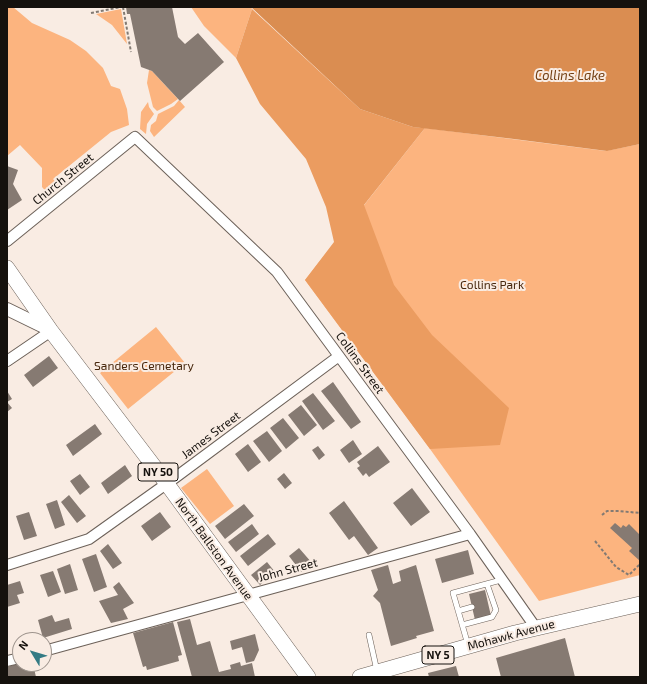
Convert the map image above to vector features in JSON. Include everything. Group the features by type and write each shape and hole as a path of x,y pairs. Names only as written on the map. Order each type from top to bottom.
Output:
{"main road":[{"name":"North Ballston Avenue","path":"7,268 51,331 308,677"},
{"name":"Mohawk Avenue","path":"360,677 536,628 640,604"}],"street":[{"name":"Church Street","path":"7,241 135,137"},
{"name":"Collins Street","path":"135,137 277,272 470,534 536,628"},
{"path":"7,309 51,331 7,361"},
{"name":"James Street","path":"7,565 89,539 339,356"},
{"name":"John Street","path":"52,649 470,534"}],"lane":[{"path":"468,646 453,593 501,580"},
{"path":"462,625 492,617 496,610 491,603 487,584"},
{"path":"458,611 472,607"},
{"path":"370,635 378,672"}],"path":[{"path":"91,13 122,7 132,52"},
{"path":"602,515 607,511 640,513"},
{"path":"595,541 616,567 629,575 640,564"}],"green space":[{"path":"7,7 13,7 32,23 70,40 86,51 103,68 111,86 120,89 127,109 129,125 111,132 53,179 60,187 49,195 42,187 42,168 20,145 7,156"},
{"path":"191,7 251,7 252,9 236,58 204,26"},
{"path":"121,9 127,44 112,25 96,14"},
{"path":"149,70 152,71 178,99 157,111 153,107 147,83"},
{"path":"179,100 185,107 154,137 150,131 151,125 156,121 158,114 174,106"},
{"path":"148,102 149,107 154,114 147,124 146,134 140,129 141,112"},
{"name":"Collins Park","path":"425,128 606,151 640,144 640,575 539,601 430,449 305,280"},
{"name":"Sanders Cemetary","path":"156,327 185,363 128,409 100,373"},
{"path":"207,469 234,506 210,524 181,488"}],"shaded area":[{"path":"252,9 360,109 413,127 425,128 364,205 394,285 432,335 509,408 500,445 430,449 305,280 334,242 326,207 306,159 260,104 236,58"}],"water":[{"name":"Collins Lake","path":"251,7 640,7 640,144 607,151 413,127 360,109"}],"building":[{"path":"126,7 172,7 178,37 185,44 198,33 224,62 180,101 152,71 141,67 130,14 127,14"},
{"path":"7,166 18,170 13,184 22,200 7,210 8,183"},
{"path":"49,356 58,368 33,387 24,375"},
{"path":"333,382 361,422 351,429 321,391"},
{"path":"7,391 12,399 7,402"},
{"path":"313,393 335,421 323,430 302,401"},
{"path":"7,402 12,408 7,412"},
{"path":"301,405 317,425 304,436 288,415"},
{"path":"283,418 299,438 286,449 270,428"},
{"path":"95,424 102,434 73,456 66,445"},
{"path":"267,431 282,451 269,462 253,441"},
{"path":"353,440 362,454 349,463 340,450"},
{"path":"248,444 261,462 248,472 235,454"},
{"path":"318,446 325,455 319,460 312,450"},
{"path":"378,446 390,462 369,477 366,473 363,476 357,468 360,466 357,462"},
{"path":"125,465 132,476 108,494 101,483"},
{"path":"284,473 292,483 285,489 277,479"},
{"path":"80,474 90,487 80,495 70,481"},
{"path":"412,488 430,512 411,526 393,503"},
{"path":"69,495 86,516 77,523 61,502"},
{"path":"57,500 65,525 55,529 46,504"},
{"path":"344,501 378,548 368,555 354,536 349,540 329,513"},
{"path":"244,504 254,516 225,539 215,526"},
{"path":"29,512 37,536 24,540 16,516"},
{"path":"160,512 171,527 152,541 141,526"},
{"path":"615,523 621,528 623,525 626,527 629,524 640,535 640,561 629,551 632,548 610,528"},
{"path":"252,524 259,534 236,552 228,542"},
{"path":"268,534 276,544 248,566 240,556"},
{"path":"108,544 122,563 113,569 100,551"},
{"path":"299,548 312,563 301,572 289,556"},
{"path":"468,550 474,574 442,583 435,559"},
{"path":"96,554 107,587 94,592 82,559"},
{"path":"267,562 275,572 260,585 251,575"},
{"path":"70,564 78,590 65,594 57,569"},
{"path":"388,565 393,584 401,581 399,571 416,565 434,631 416,636 417,638 391,646 380,603 373,596 378,590 371,570"},
{"path":"53,571 61,592 48,597 40,575"},
{"path":"20,581 24,593 17,595 20,603 7,607 7,585"},
{"path":"119,582 134,603 123,609 128,619 111,623 99,601 118,595 113,587"},
{"path":"485,590 491,616 475,620 469,594"},
{"path":"52,615 55,622 69,618 72,629 52,635 52,632 41,632 38,620"},
{"path":"190,619 197,645 210,641 219,672 231,669 230,665 240,662 241,666 252,663 255,677 192,677 177,622"},
{"path":"173,622 182,655 178,656 179,661 147,670 146,666 143,667 133,633"},
{"path":"255,634 259,650 254,661 246,663 242,647 232,650 230,641"},
{"path":"565,638 575,677 501,677 496,658"},
{"path":"12,665 12,672 35,672 36,677 7,677 7,667"},
{"path":"456,666 459,677 429,677 428,673"}]}
